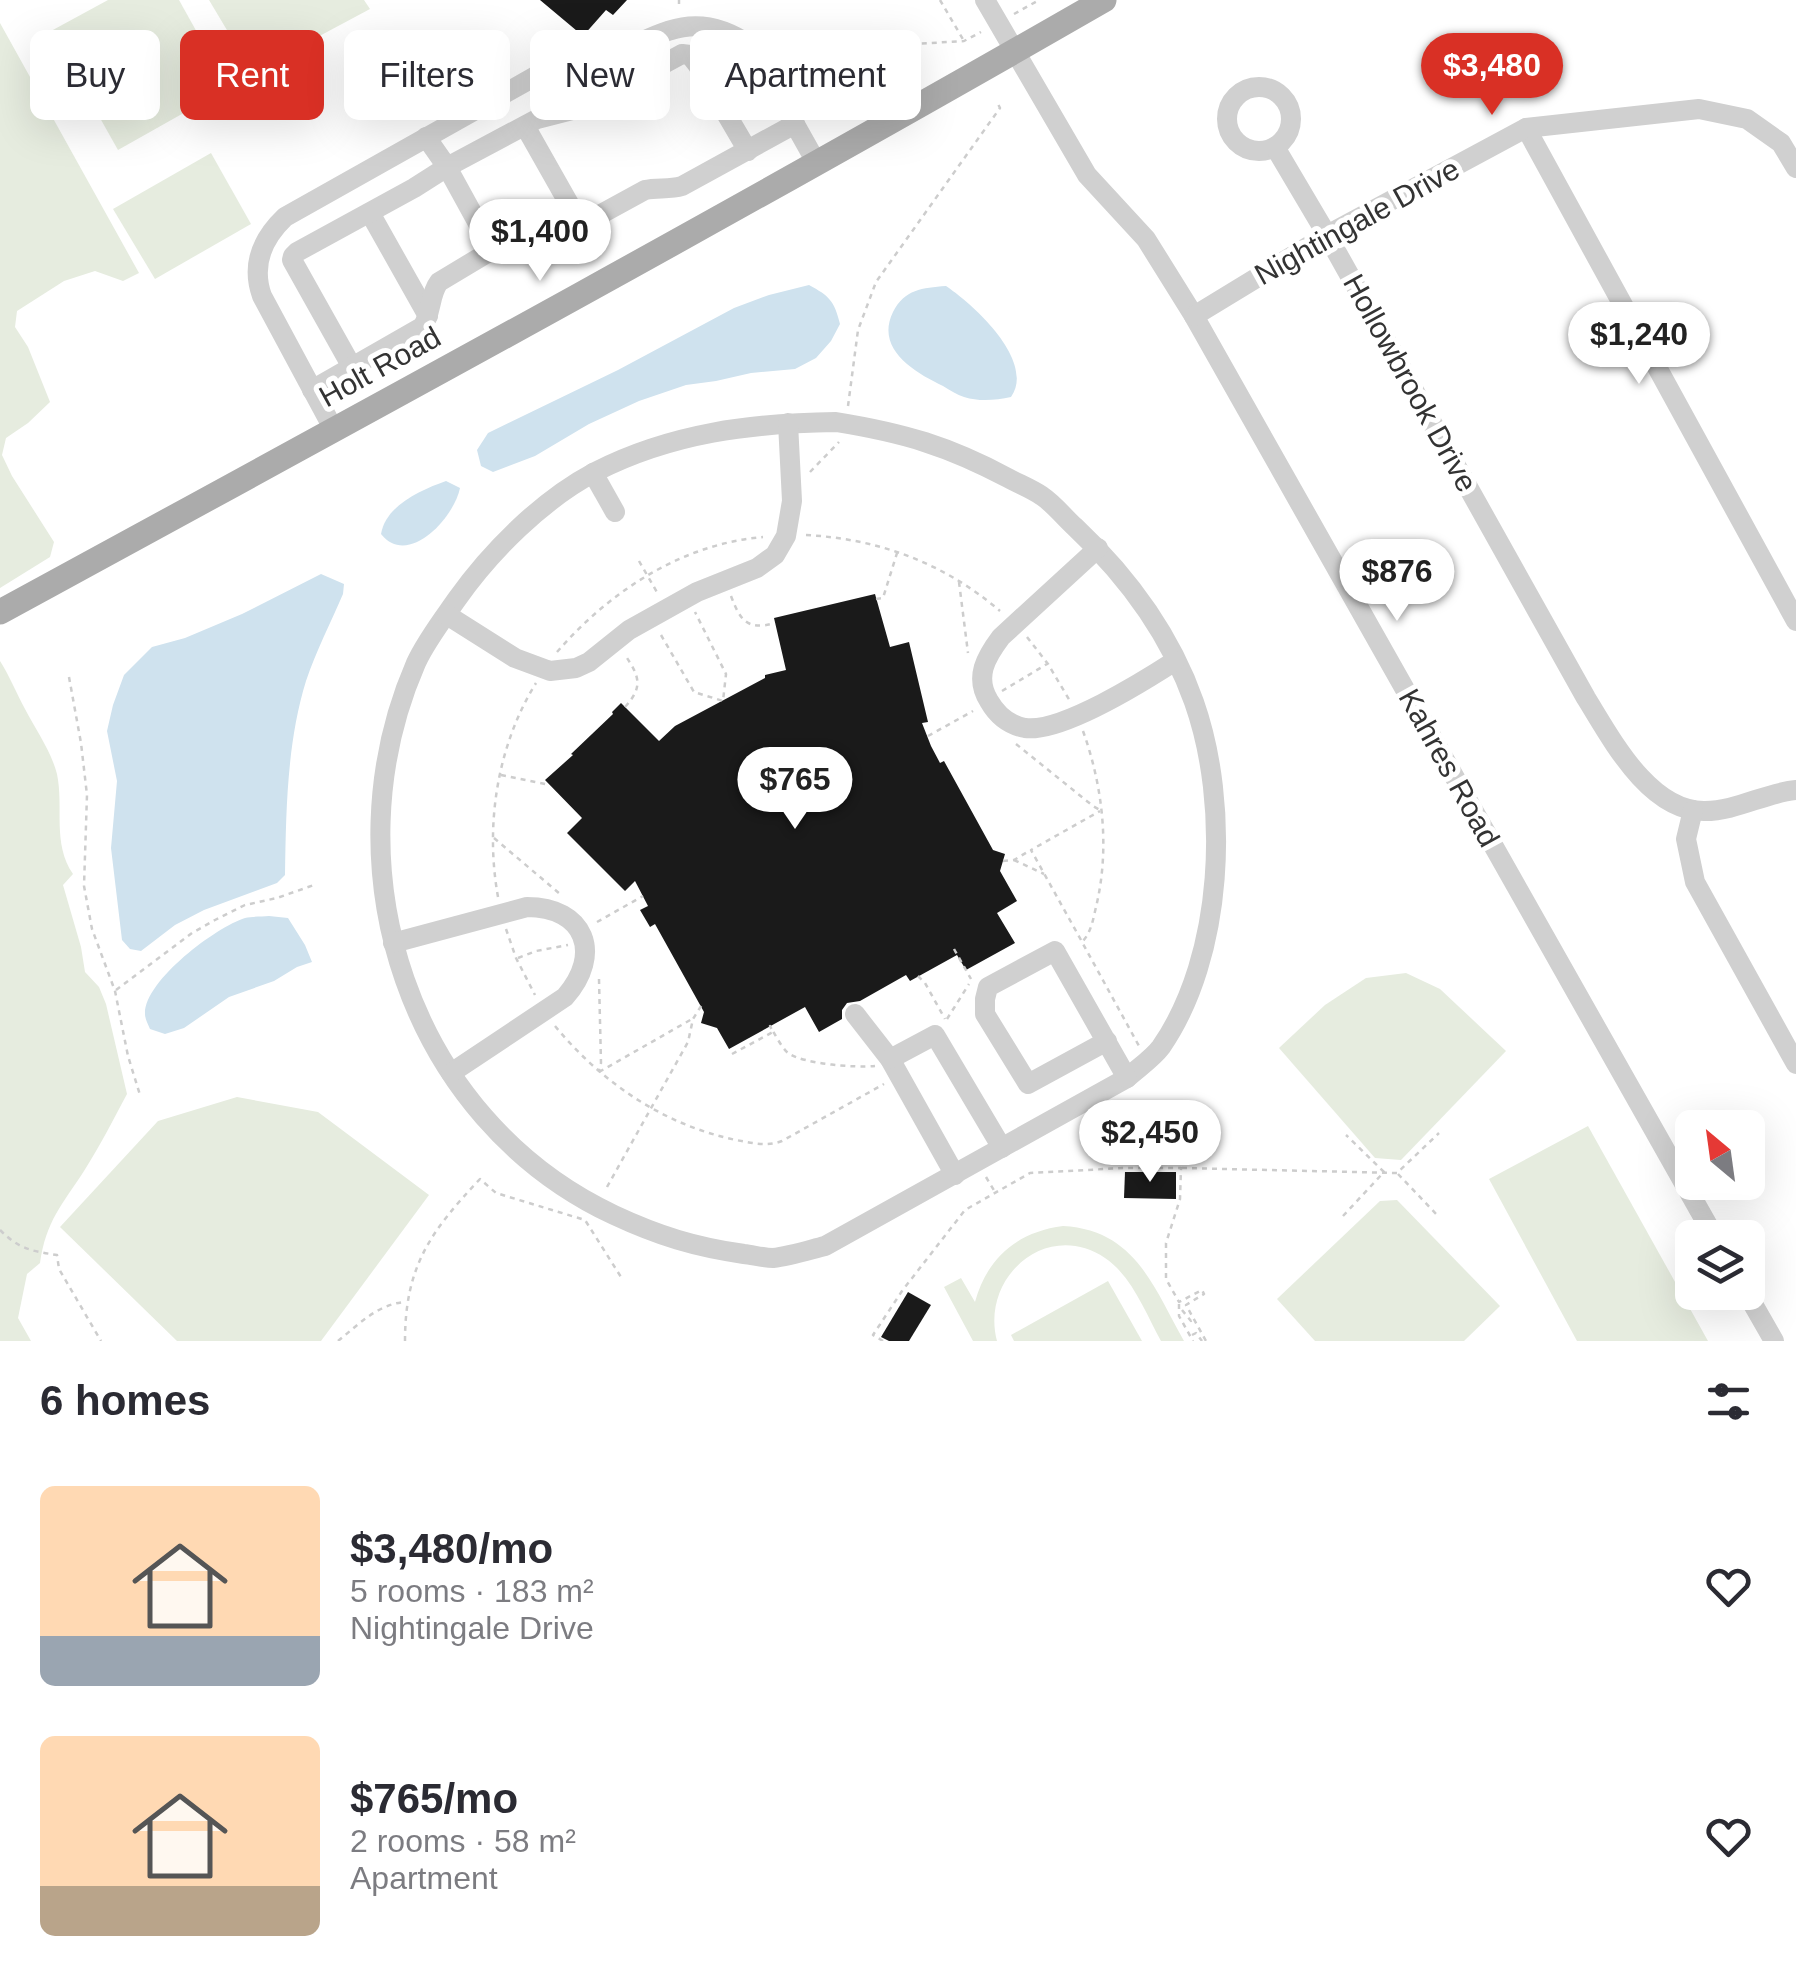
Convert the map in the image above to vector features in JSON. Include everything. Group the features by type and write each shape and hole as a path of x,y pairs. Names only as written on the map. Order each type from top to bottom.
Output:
{"main road":[{"name":"Holt Road","path":"0,612 1104,0"}],"street":[{"name":"Kahres Road","path":"985,0 1087,176 1146,239 1194,316 1705,1220"},
{"path":"334,430 268,312 258,284 265,240 285,217 560,66 586,64 681,17 700,15 720,20 736,30"},
{"path":"352,367 293,256 446,168 537,119 590,104 682,54 690,55 697,64 748,151"},
{"name":"Nightingale Drive","path":"1194,316 1327,235 1526,128 1700,110 1747,120 1781,142 1796,168"},
{"path":"793,120 816,162"},
{"path":"312,390 422,328 439,282 492,249 523,233 557,235 645,190 682,186 795,124"},
{"path":"525,126 581,225"},
{"path":"1526,128 1796,621"},
{"path":"426,137 492,249"},
{"name":"Hollowbrook Drive","path":"1274,147 1625,762 1644,781 1689,809"},
{"path":"370,212 428,316"},
{"path":"836,422 936,444 1044,497 1098,548 1134,590 1158,627 1194,702 1209,759 1216,851 1210,916 1195,975 1175,1022 1147,1061 1127,1078 825,1246 772,1258 713,1250 654,1234 596,1206 519,1154 480,1114 418,1015 402,976 382,895 379,831 385,765 417,660 478,570 519,528 593,473 637,454 690,436 788,423 836,422"},
{"path":"446,614 516,658 546,670 576,668 589,662 629,630 697,592 757,568 775,554 786,536 792,501 788,423"},
{"path":"593,473 615,512"},
{"path":"1098,548 1000,636 988,654 981,673 984,694 996,713 1012,724 1028,728 1048,726 1139,684 1175,661"},
{"path":"1796,790 1706,812 1689,809 1686,839 1695,882 1796,1064"},
{"path":"393,942 526,907 542,907 562,914 583,938 584,967 565,996 451,1073"},
{"path":"1107,1041 1028,1084 985,1014 988,987 1055,951 1107,1041 1127,1078"},
{"path":"855,1014 955,1175"},
{"path":"889,1066 936,1035 1002,1148"},
{"path":"1756,1310 1774,1341"}],"path":[{"path":"940,0 964,41"},
{"path":"921,44 964,41 1039,0"},
{"path":"889,1066 792,1137 770,1145 714,1134 651,1108 599,1072 544,1010 516,958 502,914 493,837 500,775 518,718 558,652 588,619 647,575 711,548 758,538 845,538 924,562 988,601 1014,624 1065,690 1096,774 1102,810 1101,886 1089,934 1082,942"},
{"path":"876,600 883,598 897,552"},
{"path":"639,561 666,609"},
{"path":"959,580 968,658"},
{"path":"730,595 746,622 756,626 775,624"},
{"path":"659,631 694,692 723,701 726,674 695,610"},
{"path":"624,654 633,666 638,686 625,708"},
{"path":"997,694 1048,664"},
{"path":"69,677 87,795 84,886 92,930 116,991 140,1096"},
{"path":"928,736 979,708"},
{"path":"1013,742 1102,810"},
{"path":"500,775 550,785"},
{"path":"1003,861 1014,860 1102,810"},
{"path":"493,837 565,901"},
{"path":"1032,850 1147,1061"},
{"path":"1014,860 1046,875"},
{"path":"116,991 215,920 246,905 314,886"},
{"path":"954,949 976,989"},
{"path":"596,972 599,1072"},
{"path":"946,1020 971,980"},
{"path":"596,1206 688,1042 693,1019 703,1003"},
{"path":"599,1072 693,1019"},
{"path":"732,1054 773,1032 770,1026 788,1053 813,1061 859,1067 889,1066"},
{"path":"1397,1173 1438,1132"},
{"path":"1346,1135 1384,1172"},
{"path":"873,1335 966,1210 1030,1172 1180,1168 1397,1173 1439,1217"},
{"path":"1180,1168 1180,1199 1166,1243 1166,1280 1192,1338 1196,1333 1204,1341"},
{"path":"1343,1216 1384,1172"},
{"path":"405,1341 407,1302 424,1249 445,1217 480,1179 496,1194 584,1220 621,1277"},
{"path":"0,1230 13,1243 28,1250 57,1255 59,1269 101,1341"},
{"path":"1179,1302 1202,1290 1204,1294 1186,1305 1204,1341"},
{"path":"338,1341 380,1308 407,1302"},
{"path":"1179,1308 1191,1321 1194,1319"},
{"path":"873,1335 875,1341"},
{"path":"873,1335 883,1341"}],"shaded area":[{"path":"108,0 179,0 196,30 180,30 180,115 118,150 101,120 160,120 160,30 53,30"},
{"path":"209,0 364,0 370,9 324,34 324,30 227,30"},
{"path":"0,23 30,77 30,120 54,120 139,273 123,281 95,271 64,281 17,311 15,327 28,347 50,402 6,438 2,455 54,542 50,557 0,588"},
{"path":"211,153 251,224 155,279 113,209"},
{"path":"0,661 57,774 61,838 73,874 63,885 85,972 99,987 106,1004 127,1094 56,1214 40,1263 27,1274 18,1318 31,1341 0,1341"},
{"path":"1406,973 1440,989 1506,1051 1401,1160 1375,1158 1279,1048 1325,1005 1366,978"},
{"path":"237,1097 318,1112 429,1195 321,1341 177,1341 60,1227 158,1121"},
{"path":"1588,1126 1675,1282 1675,1310 1691,1310 1708,1341 1577,1341 1489,1179"},
{"path":"1397,1200 1500,1306 1464,1341 1315,1341 1277,1299 1380,1201"},
{"path":"1063,1226 1088,1230 1125,1250 1151,1281 1184,1341 1161,1341 1131,1285 1105,1258 1083,1248 1061,1246 1041,1250 1008,1276 994,1317 997,1341 973,1341 944,1287 961,1278 975,1302 987,1272 1006,1250 1032,1234"},
{"path":"1108,1281 1142,1341 1014,1341 1011,1335"}],"water":[{"path":"809,285 830,300 840,324 816,358 795,369 686,385 589,424 535,456 493,472 481,466 477,450 488,433 734,308"},
{"path":"946,286 985,320 1009,351 1017,383 1011,397 982,400 961,396 910,366 893,348 889,325 898,304 915,291"},
{"path":"446,481 460,488 456,500 428,535 404,545 392,543 381,534 397,507"},
{"path":"321,574 344,584 343,594 306,681 295,728 285,875 277,883 175,925 141,951 130,949 122,940 111,848 117,781 107,731 124,675 152,647 242,614"},
{"path":"269,916 288,918 312,962 229,997 184,1028 165,1034 150,1029 145,1016 148,1001 169,971 232,923"}],"building":[{"path":"540,0 627,0 613,15 606,10 588,30 576,30"},
{"path":"875,594 890,647 909,642 928,722 922,723 931,746 940,763 944,761 993,850 1005,854 1000,871 1017,901 997,913 1015,943 966,970 957,955 910,981 906,975 860,1001 847,1003 842,1019 819,1032 805,1007 729,1049 717,1028 701,1023 704,1012 655,924 650,927 640,910 648,906 635,881 625,891 567,833 582,818 545,780 621,703 659,741 675,726 765,675 786,670 774,618"},
{"path":"1125,1172 1176,1172 1176,1199 1124,1198"},
{"path":"908,1292 931,1305 909,1341 889,1341 881,1337"}]}
